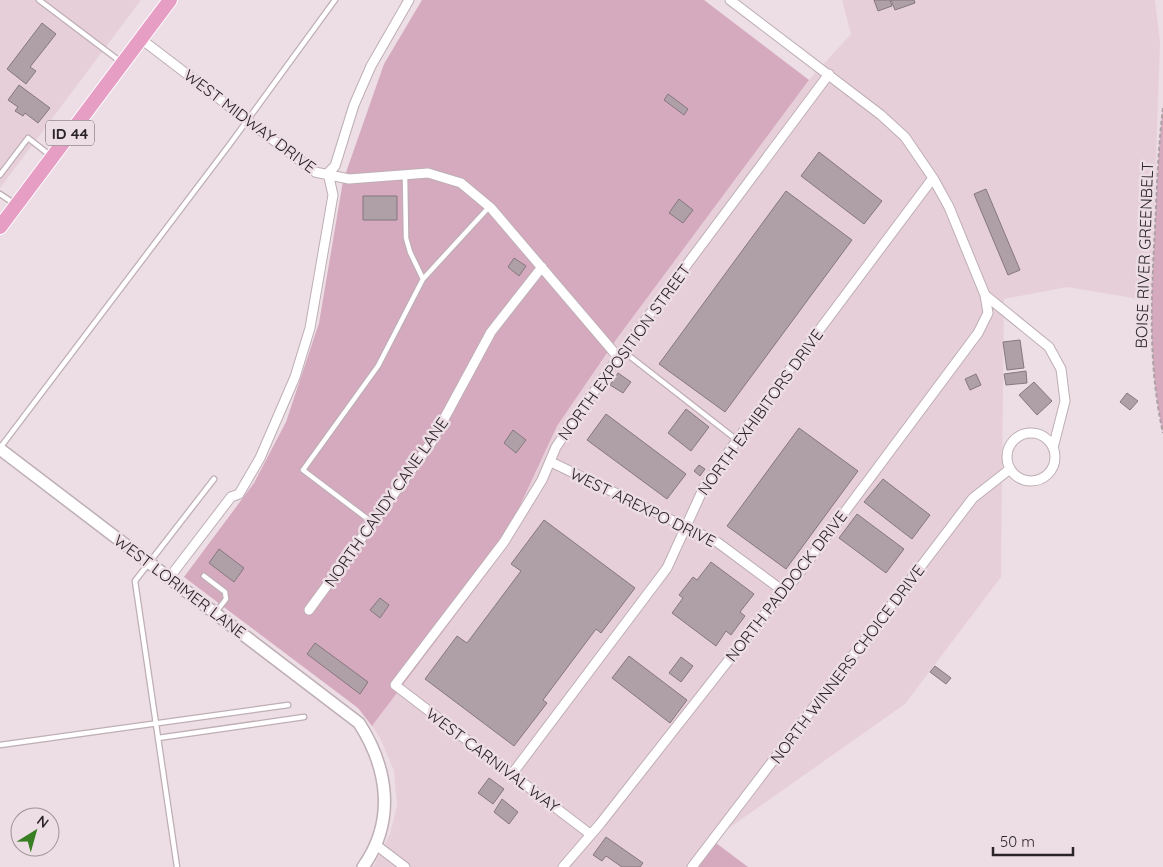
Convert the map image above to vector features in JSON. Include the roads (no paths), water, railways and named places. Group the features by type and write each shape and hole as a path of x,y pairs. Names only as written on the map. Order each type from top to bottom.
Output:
{"main road":[{"name":"ID 44","path":"0,227 170,0"}],"street":[{"path":"169,578 230,496 238,494 260,458 296,377 310,328 333,195 328,173 335,166 354,105 370,66 409,0"},
{"path":"730,0 829,74 881,115 905,137 933,178 949,207 985,295 1049,347 1061,369 1065,401 1053,448 1054,464 1044,477 1030,481 1022,480 1010,469 1007,462 1009,447 1020,436 1028,434 1043,437 1053,448"},
{"name":"WEST MIDWAY DRIVE","path":"141,39 315,172 328,173 349,179 428,173 461,183 490,206 621,354"},
{"name":"NORTH EXPOSITION STREET","path":"396,686 504,542 550,462 556,447 621,354 829,74"},
{"name":"NORTH EXHIBITORS DRIVE","path":"512,774 667,568 704,487 737,440 933,178"},
{"name":"NORTH CANDY CANE LANE","path":"309,610 431,443 491,332 542,267"},
{"name":"NORTH PADDOCK DRIVE","path":"563,867 600,824 783,591 794,580 978,333 988,313 985,295"},
{"name":"WEST LORIMER LANE","path":"0,448 359,723 376,754 383,776 385,796 383,817 376,845"},
{"name":"WEST AREXPO DRIVE","path":"550,462 685,525 717,542 783,591"},
{"name":"NORTH WINNERS CHOICE DRIVE","path":"692,867 973,498 1010,469"},
{"name":"WEST CARNIVAL WAY","path":"396,686 590,834"},
{"path":"363,867 376,845 405,867"}],"lane":[{"path":"39,0 122,63"},
{"path":"0,448 248,121 335,0"},
{"path":"0,176 28,138 52,157"},
{"path":"404,176 406,238 410,252 424,279"},
{"path":"0,194 16,205"},
{"path":"373,524 303,470 378,366 424,279 447,256 490,206"},
{"path":"621,354 737,440"},
{"path":"177,867 135,581 214,479"},
{"path":"204,576 225,592 226,599 215,613"},
{"path":"0,746 288,705"},
{"path":"158,738 304,717"}]}
